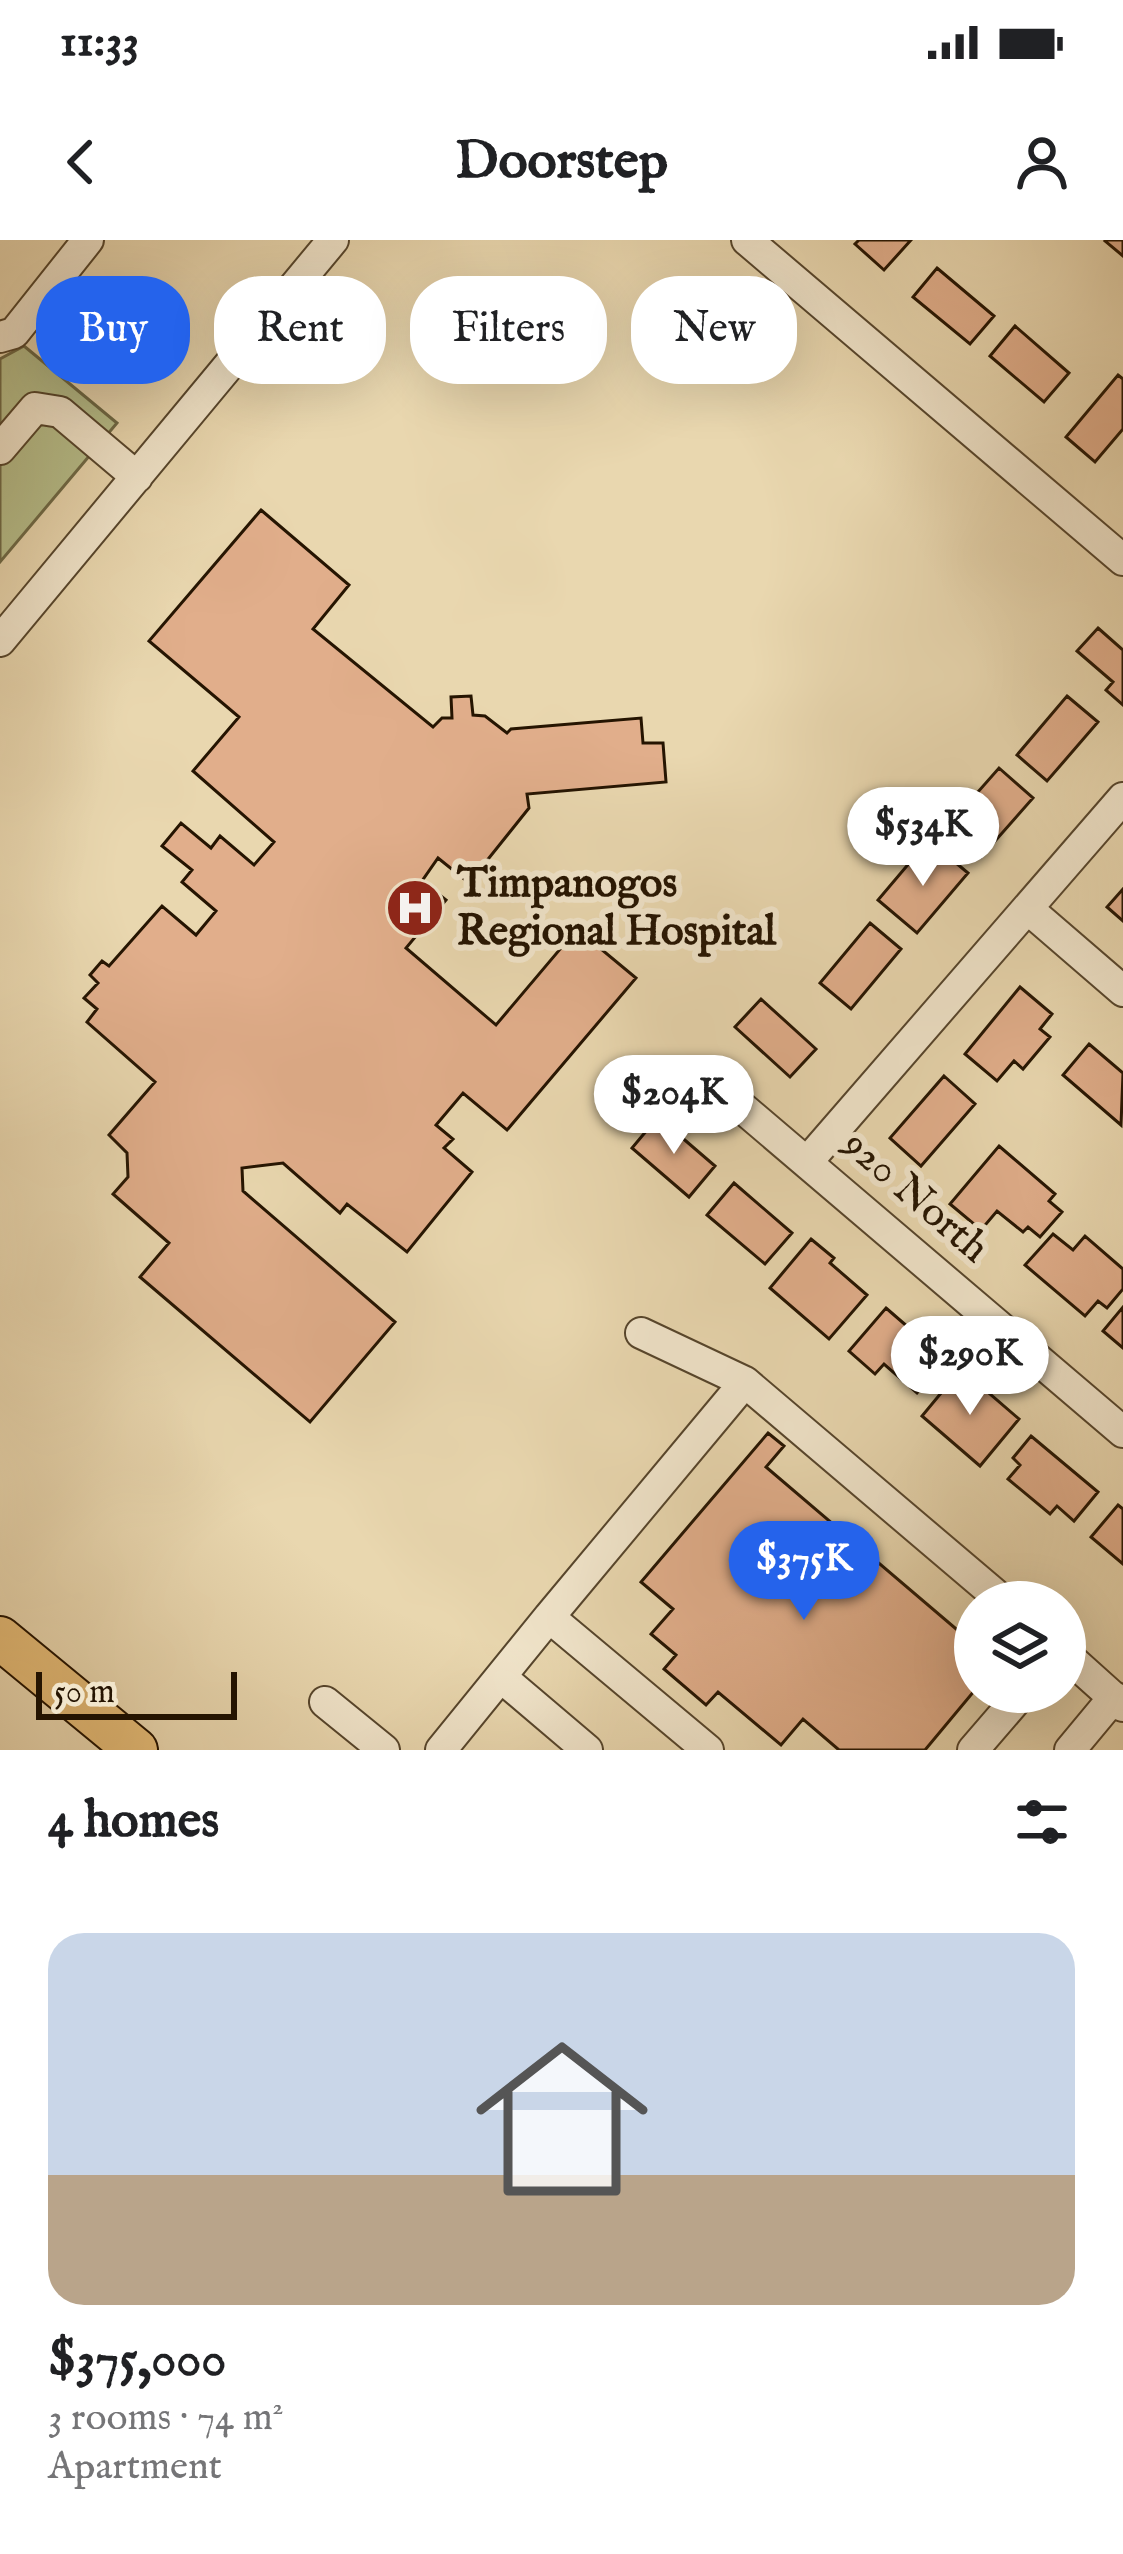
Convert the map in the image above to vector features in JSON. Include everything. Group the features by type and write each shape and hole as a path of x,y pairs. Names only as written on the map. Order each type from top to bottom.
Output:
{"highway":[{"path":"0,1638 136,1750"}],"street":[{"path":"0,337 14,333 88,240"},
{"path":"0,641 333,240"},
{"path":"763,245 1117,542"},
{"path":"0,449 35,409 60,412 137,477"},
{"path":"808,1161 1123,798"},
{"path":"1028,909 1123,991"},
{"name":"920 North","path":"705,1076 1123,1432"},
{"path":"641,1333 745,1382 979,1581"},
{"path":"441,1750 745,1382"},
{"path":"549,1617 708,1750"},
{"path":"1070,1750 1119,1701 1086,1672"},
{"path":"501,1677 587,1750"},
{"path":"325,1702 384,1750"},
{"path":"973,1750 1005,1713"}],"green space":[{"path":"24,346 36,356 36,384 70,384 117,423 0,562 0,359"}],"building":[{"path":"859,240 911,240 884,270 855,244"},
{"path":"1106,240 1123,240 1123,256 1105,241"},
{"path":"937,268 994,316 970,344 913,297"},
{"path":"1015,326 1069,373 1044,402 990,356"},
{"path":"1118,375 1123,379 1123,429 1095,462 1066,437"},
{"name":"Timpanogos Regional Hospital","path":"261,510 349,585 313,629 433,727 442,718 452,718 451,697 471,696 473,715 485,716 507,733 641,718 643,743 663,743 666,782 527,794 529,808 469,883 438,858 422,881 446,900 406,948 496,1025 577,929 636,978 507,1130 463,1093 436,1125 453,1139 444,1148 472,1172 407,1252 347,1204 340,1213 283,1163 242,1168 243,1191 395,1322 310,1422 140,1277 169,1243 113,1194 128,1177 127,1153 109,1135 155,1082 87,1022 97,1009 84,998 98,983 90,975 102,961 109,966 162,906 196,935 216,911 182,882 192,870 162,846 181,823 211,848 220,836 254,865 274,842 193,771 239,717 149,641"},
{"path":"1098,628 1123,650 1123,705 1106,690 1113,682 1077,651"},
{"path":"1067,696 1098,722 1047,781 1017,755"},
{"path":"999,768 1033,798 981,857 947,827"},
{"path":"937,847 968,873 917,933 878,900 911,861 919,869"},
{"path":"1123,889 1123,921 1107,907"},
{"path":"870,923 901,949 851,1009 820,983"},
{"path":"1020,987 1052,1014 1040,1029 1050,1037 1023,1069 1014,1061 997,1081 965,1054"},
{"path":"761,999 816,1049 790,1077 735,1027"},
{"path":"1089,1044 1123,1073 1121,1125 1063,1075"},
{"path":"944,1076 975,1104 921,1166 890,1138"},
{"path":"658,1117 715,1166 689,1197 632,1148"},
{"path":"999,1146 1055,1194 1049,1201 1062,1212 1040,1237 1028,1227 1023,1232 997,1211 981,1230 950,1204"},
{"path":"734,1183 792,1233 765,1264 707,1215"},
{"path":"1053,1234 1073,1250 1085,1236 1123,1269 1123,1289 1107,1308 1098,1301 1085,1316 1025,1265"},
{"path":"811,1239 867,1295 829,1339 770,1288"},
{"path":"1123,1307 1123,1348 1103,1331"},
{"path":"886,1308 946,1360 917,1393 884,1364 875,1374 849,1351"},
{"path":"961,1369 1019,1419 980,1466 922,1416"},
{"path":"768,1433 784,1446 766,1467 954,1627 956,1713 925,1750 839,1750 803,1719 781,1745 718,1692 706,1705 664,1669 676,1655 651,1634 673,1609 641,1582"},
{"path":"1031,1436 1098,1492 1074,1521 1057,1506 1050,1514 1008,1479 1020,1465 1013,1458"},
{"path":"1118,1505 1123,1509 1123,1564 1091,1537"}],"place":[{"name":"Timpanogos Regional Hospital","path":"415,908"}]}
